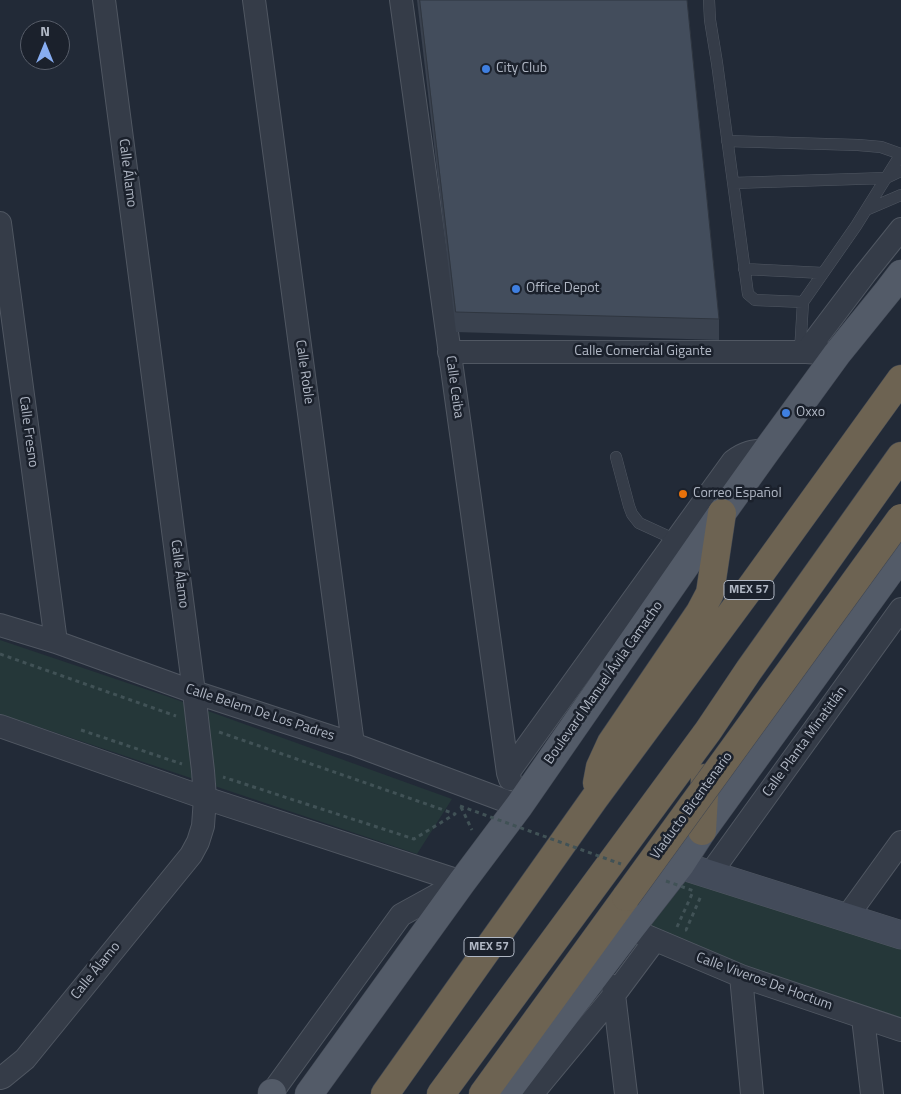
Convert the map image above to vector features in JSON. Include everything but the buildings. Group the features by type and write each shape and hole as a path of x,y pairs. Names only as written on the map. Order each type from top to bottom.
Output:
{"highway":[{"name":"MEX 57","path":"384,1094 594,800 759,576 901,378"},
{"name":"MEX 57","path":"441,1094 708,731 901,456"},
{"path":"594,800 600,767 611,743 700,612 710,593 722,512"},
{"name":"Viaducto Bicentenario","path":"482,1094 901,518"},
{"path":"702,831 708,731"}],"main road":[{"name":"Boulevard Manuel Ávila Camacho","path":"309,1094 519,806 722,512 837,354 901,274"},
{"path":"505,1094 673,873 901,556"},
{"path":"673,873 846,918 901,935"}],"street":[{"name":"Calle Álamo","path":"0,1078 25,1059 190,854 198,842 204,826 204,771 104,0"},
{"name":"Calle Roble","path":"254,0 353,744"},
{"name":"Calle Ceiba","path":"401,0 508,773 519,806"},
{"name":"Calle Fresno","path":"0,222 56,642"},
{"path":"803,352 901,229"},
{"name":"Calle Comercial Gigante","path":"449,352 803,352 837,354"},
{"path":"508,773 733,461 749,452 767,450"},
{"name":"Calle Planta Minatitlán","path":"702,882 901,609"},
{"name":"Calle Belem De Los Padres","path":"0,625 56,642 194,692 353,744 519,806"},
{"path":"0,726 205,798 462,882"},
{"path":"846,918 901,842"},
{"path":"272,1094 401,915 462,882"},
{"name":"Calle Viveros De Hoctum","path":"630,929 741,976 901,1030"},
{"path":"532,1094 614,995 655,940"},
{"path":"608,958 626,1094"},
{"path":"741,976 752,1094"},
{"path":"863,1018 872,1094"}],"lane":[{"path":"709,0 710,20 748,294 755,300 803,302"},
{"path":"727,141 858,145 881,147 901,154 856,226 803,302 803,352"},
{"path":"733,183 886,178 901,172"},
{"path":"866,210 901,195"},
{"path":"744,269 823,274"},
{"path":"616,457 632,514 639,523 676,540"}],"path":[{"path":"0,654 455,814 414,839"},
{"path":"460,806 629,867"},
{"path":"673,873 702,882"},
{"path":"702,882 686,930 677,927 702,882"}],"shaded area":[{"path":"0,640 172,698 452,799 417,854 0,714"},
{"path":"680,865 901,941 901,1033 620,942"}],"place":[{"name":"City Club","path":"486,69"},
{"name":"Office Depot","path":"516,289"},
{"name":"Oxxo","path":"786,413"},
{"name":"Correo Español","path":"683,494"}]}
